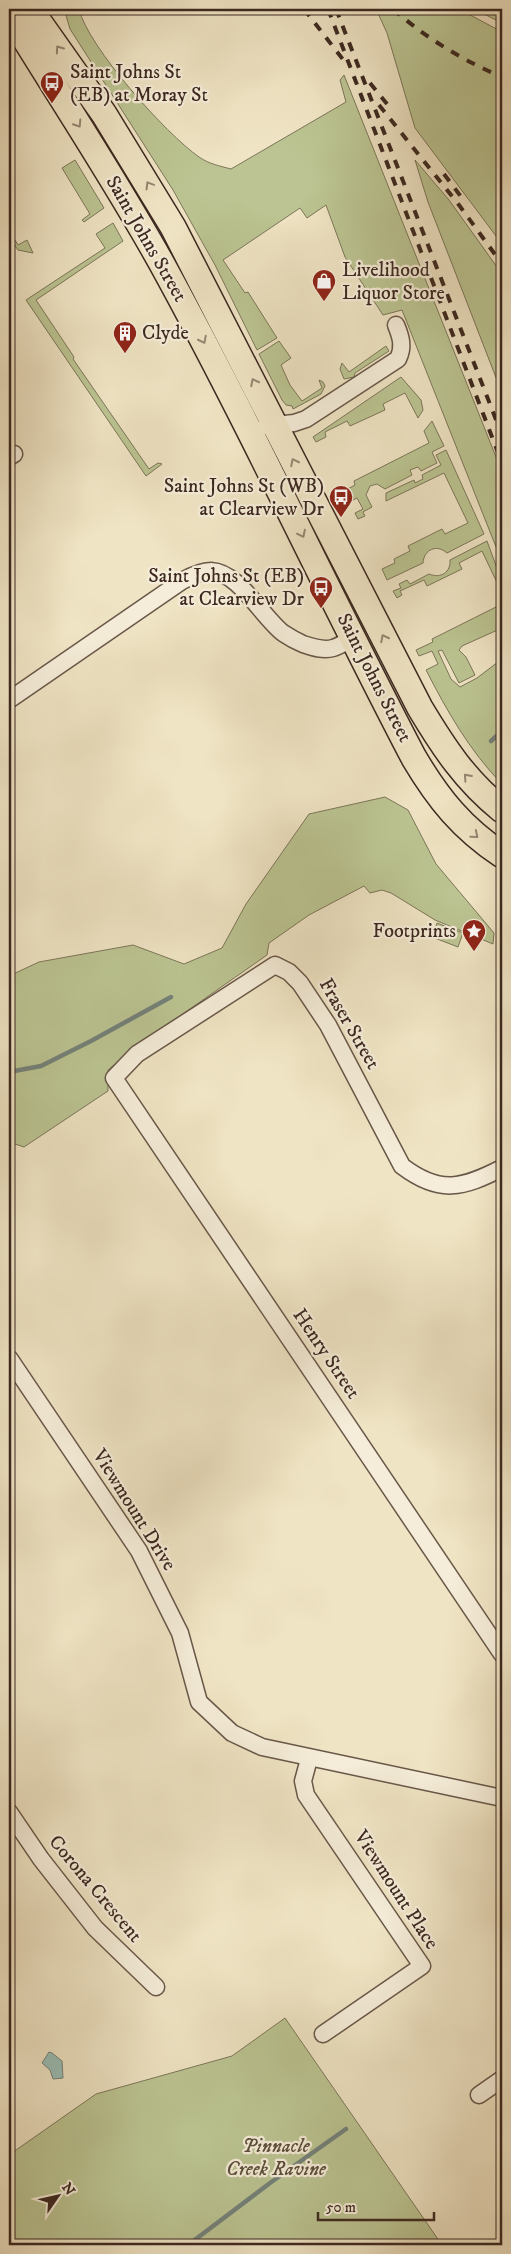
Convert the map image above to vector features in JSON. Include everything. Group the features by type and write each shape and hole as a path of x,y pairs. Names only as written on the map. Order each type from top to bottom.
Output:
{"main road":[{"name":"Saint Johns Street","path":"502,810 483,794 447,754 420,708 174,227 104,114 28,10 15,24 128,204 249,428 405,742 431,786 460,822 502,855"}],"street":[{"path":"249,428 294,424 306,419 398,359 402,344 396,325"},
{"path":"9,700 182,581 202,572 212,571 226,576 278,628 298,642 313,648 332,649 353,638"},
{"name":"Fraser Street","path":"114,1078 137,1054 275,965 289,972 300,983 328,1025 402,1166 414,1176 434,1184 454,1185 473,1183 502,1168"},
{"name":"Henry Street","path":"114,1078 502,1654"},
{"name":"Viewmount Drive","path":"9,1358 139,1551 180,1633 198,1702 232,1733 262,1747 309,1759 502,1798"},
{"name":"Viewmount Place","path":"309,1759 303,1781 306,1794 422,1966 323,2034"},
{"name":"Corona Crescent","path":"9,1812 46,1866 95,1928 156,1987"},
{"path":"479,2095 502,2079"}],"green space":[{"path":"66,9 79,9 85,25 112,66 130,89 168,130 199,157 231,169 346,102 340,80 344,75 502,472 502,562 402,310 383,315 345,257 326,205 307,218 300,208 223,260 245,293 248,292 277,338 257,350 215,265 173,190 70,29 65,12"},
{"path":"376,9 459,9 502,32 502,244 415,128 387,33"},
{"path":"474,9 502,9 502,23"},
{"path":"75,160 104,208 84,222 82,220 90,214 62,168"},
{"path":"415,160 449,200 502,274 502,393 428,202"},
{"path":"113,223 123,241 36,300 74,357 73,359 149,469 158,463 162,464 146,476 26,300 105,248 96,234"},
{"path":"9,230 18,245 27,240 33,253 18,250 9,237"},
{"path":"279,341 291,358 281,365 290,385 302,401 322,388 319,380 325,386 321,394 293,409 292,406 286,405 282,400 259,354"},
{"path":"386,346 389,351 355,373 354,377 344,379 340,369 342,363 349,372"},
{"path":"401,377 421,400 423,410 418,418 405,393 383,404 385,410 350,426 347,421 325,432 326,437 316,442 313,437"},
{"path":"432,421 444,446 432,452 437,463 421,471 418,467 410,470 412,475 385,489 377,484 370,486 366,495 372,507 363,512 365,516 358,519 355,513 363,509 357,498 349,502 344,491 355,485 354,481 429,443 424,431"},
{"path":"446,450 484,534 447,553 443,550 432,549 426,554 423,563 387,580 382,569 395,563 394,559 410,551 408,546 442,529 445,534 468,523 444,473 386,501 386,493 414,480 415,483 423,479 422,475 441,465 436,455"},
{"path":"487,541 502,582 502,593 482,551 459,563 462,569 427,586 424,580 400,591 402,595 397,598 393,591 401,588 399,584 407,580 410,584 429,574 441,575 449,568 450,560"},
{"path":"502,604 502,628 462,646 459,650 466,657 475,675 459,683 442,650 438,651 451,679 460,687 477,678 498,662 502,663 502,784 469,744 426,670 438,664 432,651 419,656 416,650 433,642 432,639"},
{"path":"385,797 408,810 436,864 494,933 493,944 435,920 391,893 382,890 370,893 364,886 309,915 269,943 267,955 137,1046 108,1070 108,1091 24,1147 9,1142 9,976 39,962 133,945 184,964 222,948 246,904 309,814"},
{"path":"437,923 463,933 458,947 432,937"},
{"name":"Pinnacle Creek Ravine","path":"285,2018 442,2245 9,2245 9,2155 96,2094 232,2056"}],"water":[{"path":"49,2052 62,2061 63,2078 53,2079 50,2070 42,2063"}],"waterway":[{"path":"491,741 502,731"},
{"path":"9,1072 41,1066 171,997"},
{"path":"188,2245 346,2129"}],"railway":[{"path":"304,9 348,66"},
{"path":"328,9 502,463"},
{"path":"336,9 502,435"},
{"path":"393,9 445,48 502,77"},
{"path":"370,83 392,110"},
{"path":"379,105 459,205 502,264"},
{"path":"444,174 465,202"}],"place":[{"name":"Saint Johns St (EB) at Moray St","path":"52,104"},
{"name":"Livelihood Liquor Store","path":"324,302"},
{"name":"Clyde","path":"125,354"},
{"name":"Saint Johns St (WB) at Clearview Dr","path":"341,518"},
{"name":"Saint Johns St (EB) at Clearview Dr","path":"321,609"},
{"name":"Footprints","path":"474,952"}]}
